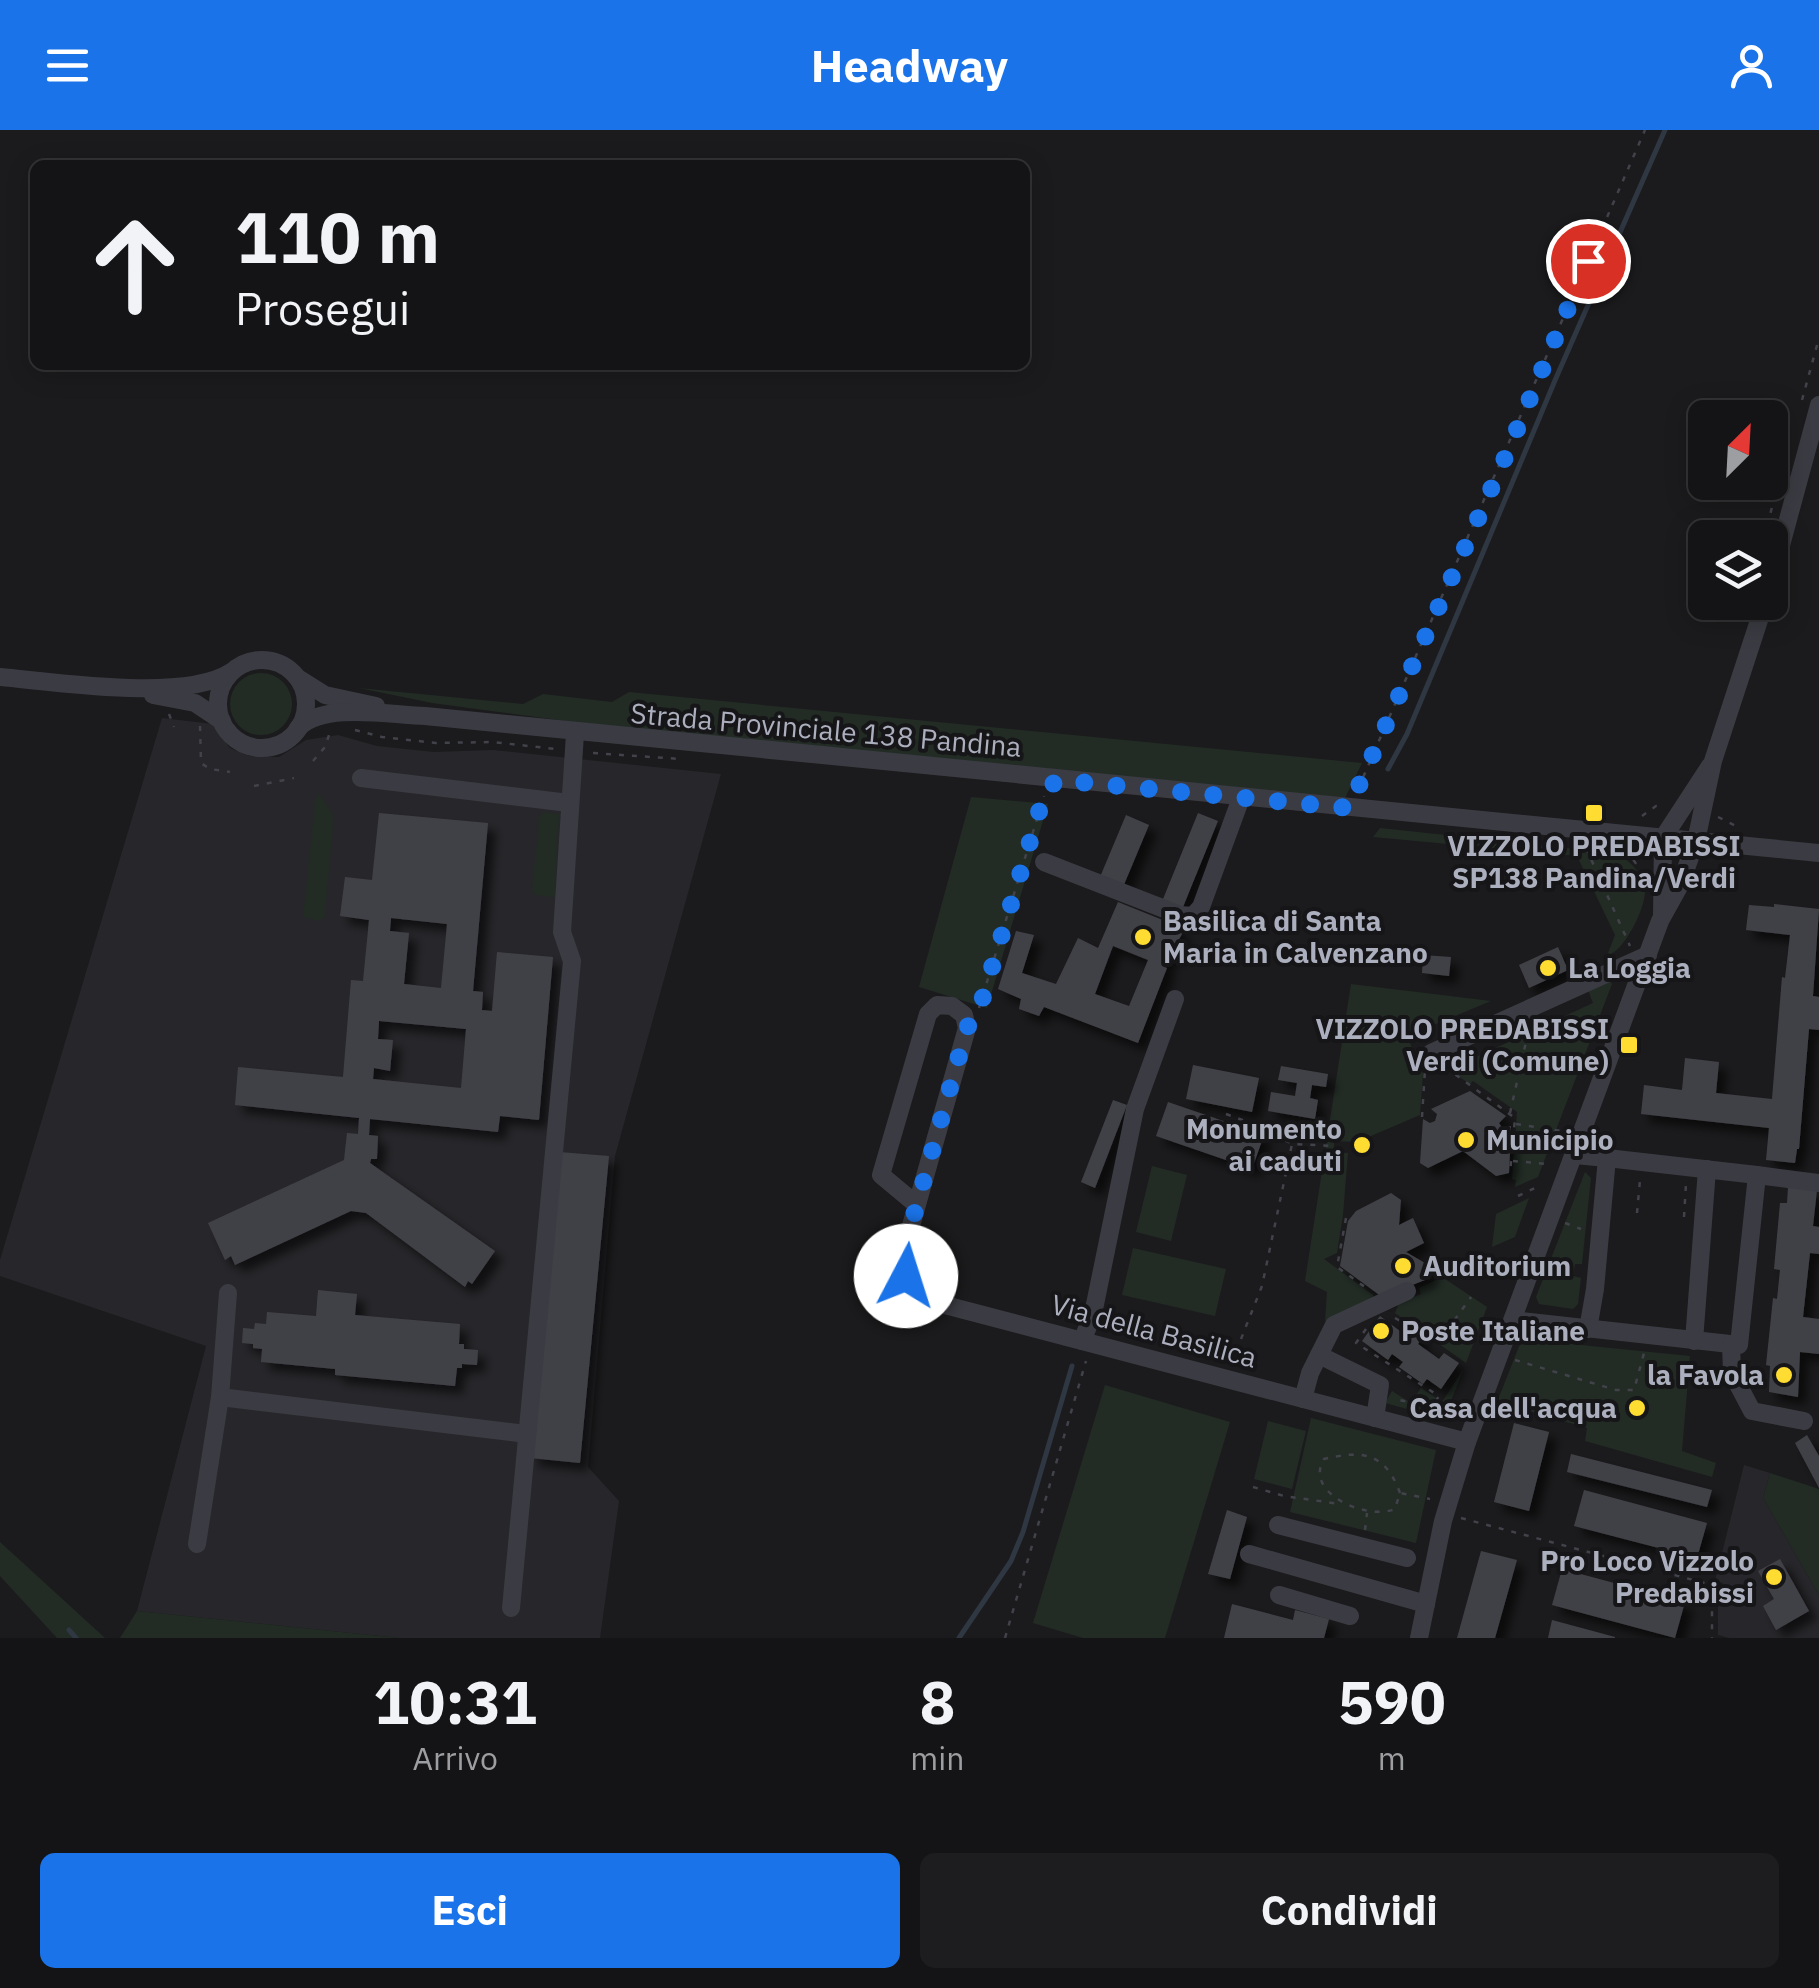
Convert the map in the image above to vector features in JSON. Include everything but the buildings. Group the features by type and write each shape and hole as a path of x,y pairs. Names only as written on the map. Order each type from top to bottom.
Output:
{"street":[{"path":"1788,520 1819,405"},
{"path":"1419,1638 1446,1514 1467,1442 1574,1156 1639,951 1680,885 1696,841 1713,761 1760,620"},
{"path":"0,678 123,688 195,703 222,720 236,738 258,747 283,742 298,728 306,702 294,674 281,664 260,660 206,684 123,688"},
{"path":"222,720 219,694 232,672"},
{"name":"Strada Provinciale 138 Pandina","path":"294,674 310,688 326,694 425,716"},
{"name":"Strada Provinciale 138 Pandina","path":"298,728 311,718 328,714 425,716 575,734 1819,853"},
{"path":"511,1608 572,961 562,932 575,734"},
{"path":"1660,922 1664,899 1662,838 1713,761"},
{"path":"361,778 569,803"},
{"path":"1044,862 1180,915 1194,916 1201,907 1240,798"},
{"path":"1432,1053 1518,1014 1639,951"},
{"path":"1087,1342 1135,1109 1175,999"},
{"path":"916,1205 881,1175 928,1014 938,1006 952,1006 964,1015 967,1028"},
{"name":"Via della Basilica","path":"967,1028 903,1254 906,1276 924,1296 1467,1442"},
{"path":"1574,1156 1819,1183"},
{"path":"1588,1329 1606,1158"},
{"path":"1694,1341 1707,1169"},
{"path":"1513,1320 1740,1345 1757,1175"},
{"path":"1303,1399 1318,1355 1334,1325 1382,1308 1407,1291"},
{"path":"197,1544 220,1397 228,1292"},
{"path":"1730,1344 1732,1372 1752,1410 1804,1421"},
{"path":"1318,1355 1380,1386 1375,1418"},
{"path":"220,1397 528,1434"},
{"path":"1278,1524 1408,1558"},
{"path":"1318,1574 1329,1538"},
{"path":"1249,1554 1426,1604"},
{"path":"1280,1595 1350,1616"}],"path":[{"path":"1349,808 1645,130"},
{"path":"163,708 172,710 174,726"},
{"path":"197,719 201,763 210,769 230,772"},
{"path":"254,786 294,778"},
{"path":"967,1028 980,1007 1045,792 1057,780"},
{"path":"1656,806 1664,801"},
{"path":"1586,847 1639,951"},
{"path":"1618,851 1632,858 1649,884"},
{"path":"1637,930 1639,951"},
{"path":"1510,1114 1528,1033 1518,1014"},
{"path":"1422,1117 1426,1061 1432,1053 1451,1074 1514,1118 1510,1173"},
{"path":"1226,1114 1292,1144 1334,1146"},
{"path":"1514,1124 1571,1133"},
{"path":"1241,1338 1262,1286 1292,1144"},
{"path":"1511,1161 1548,1164"},
{"path":"1637,1213 1641,1170"},
{"path":"1684,1218 1686,1176"},
{"path":"1518,1196 1539,1186"},
{"path":"1346,1218 1337,1267 1375,1294 1382,1308 1438,1343 1471,1296"},
{"path":"1559,1220 1600,1236"},
{"path":"1367,1328 1356,1343 1439,1396 1432,1407 1380,1394"},
{"path":"1499,1355 1616,1390 1634,1390 1648,1336"},
{"path":"1005,1638 1087,1342"},
{"path":"1253,1487 1382,1515 1395,1509 1400,1492 1380,1461 1350,1453 1324,1459 1318,1469 1319,1477 1343,1504"},
{"path":"1400,1492 1430,1499"},
{"path":"1446,1514 1712,1585 1712,1638"}],"shaded area":[{"path":"261,673 283,682 292,704 283,726 261,735 239,726 230,704 239,682"},
{"path":"359,688 523,704 543,694 612,702 629,692 1362,763 1345,798 671,735 432,703"},
{"path":"162,718 213,724 230,748 249,756 279,757 306,740 338,735 377,746 434,752 493,750 721,774 615,1156 588,1467 619,1501 600,1638 399,1638 137,1611 206,1346 0,1276 0,1260"},
{"path":"319,793 334,816 325,917 319,921 303,917 315,799"},
{"path":"971,797 1048,804 987,1008 919,987"},
{"path":"543,812 559,814 555,897 535,895 532,891 539,817"},
{"path":"1380,828 1614,853 1630,863 1642,878 1642,906 1629,935 1611,954 1608,953 1615,935 1577,856 1373,837"},
{"path":"1610,981 1538,1177 1515,1187 1516,1180 1512,1179 1517,1112 1473,1081 1470,1084 1452,1072 1452,1068 1593,1003 1588,990"},
{"path":"1351,984 1491,1001 1407,1036 1423,1074 1420,1115 1357,1142 1334,1141 1334,1152 1348,1153 1343,1215 1337,1253 1324,1259 1373,1298 1325,1321 1327,1292 1305,1281"},
{"path":"1152,1166 1187,1175 1171,1241 1136,1232"},
{"path":"1585,1172 1591,1178 1582,1264 1575,1264 1573,1276 1581,1278 1578,1304 1573,1309 1539,1304 1536,1297"},
{"path":"1529,1198 1515,1237 1492,1247 1496,1214"},
{"path":"1133,1248 1226,1269 1215,1316 1122,1295"},
{"path":"1442,1277 1487,1307 1466,1363 1395,1313 1399,1303 1421,1294 1419,1288"},
{"path":"1522,1339 1690,1356 1682,1451 1716,1463 1712,1477 1585,1441 1587,1428 1497,1402"},
{"path":"1463,1370 1444,1419 1385,1403 1392,1391 1411,1403 1421,1388 1442,1402"},
{"path":"1105,1385 1230,1422 1165,1638 1083,1638 1033,1623"},
{"path":"1311,1418 1436,1450 1416,1543 1290,1512"},
{"path":"1268,1421 1306,1431 1292,1489 1254,1479"},
{"path":"1744,1465 1770,1473 1763,1498 1819,1595 1819,1638 1718,1635 1718,1598 1723,1583 1715,1581"},
{"path":"1770,1473 1819,1489 1819,1595 1763,1498"},
{"path":"0,1542 105,1638 57,1638 0,1576"},
{"path":"137,1611 399,1638 120,1638"}],"waterway":[{"path":"1388,769 1407,734 1665,130"},
{"path":"959,1638 1011,1561 1072,1366"},
{"path":"69,1630 76,1638"}],"place":[{"name":"VIZZOLO PREDABISSI SP138 Pandina/Verdi","path":"1594,813"},
{"name":"Basilica di Santa Maria in Calvenzano","path":"1143,937"},
{"name":"La Loggia","path":"1548,968"},
{"name":"VIZZOLO PREDABISSI Verdi (Comune)","path":"1629,1045"},
{"name":"Municipio","path":"1466,1140"},
{"name":"Monumento ai caduti","path":"1362,1145"},
{"name":"Auditorium","path":"1403,1266"},
{"name":"Poste Italiane","path":"1381,1331"},
{"name":"la Favola","path":"1784,1375"},
{"name":"Casa dell'acqua","path":"1637,1408"},
{"name":"Pro Loco Vizzolo Predabissi","path":"1774,1577"}],"route":[{"path":"906,1276 903,1254 967,1028 980,1007 1045,792 1057,780 1349,808 1588,261"}]}
